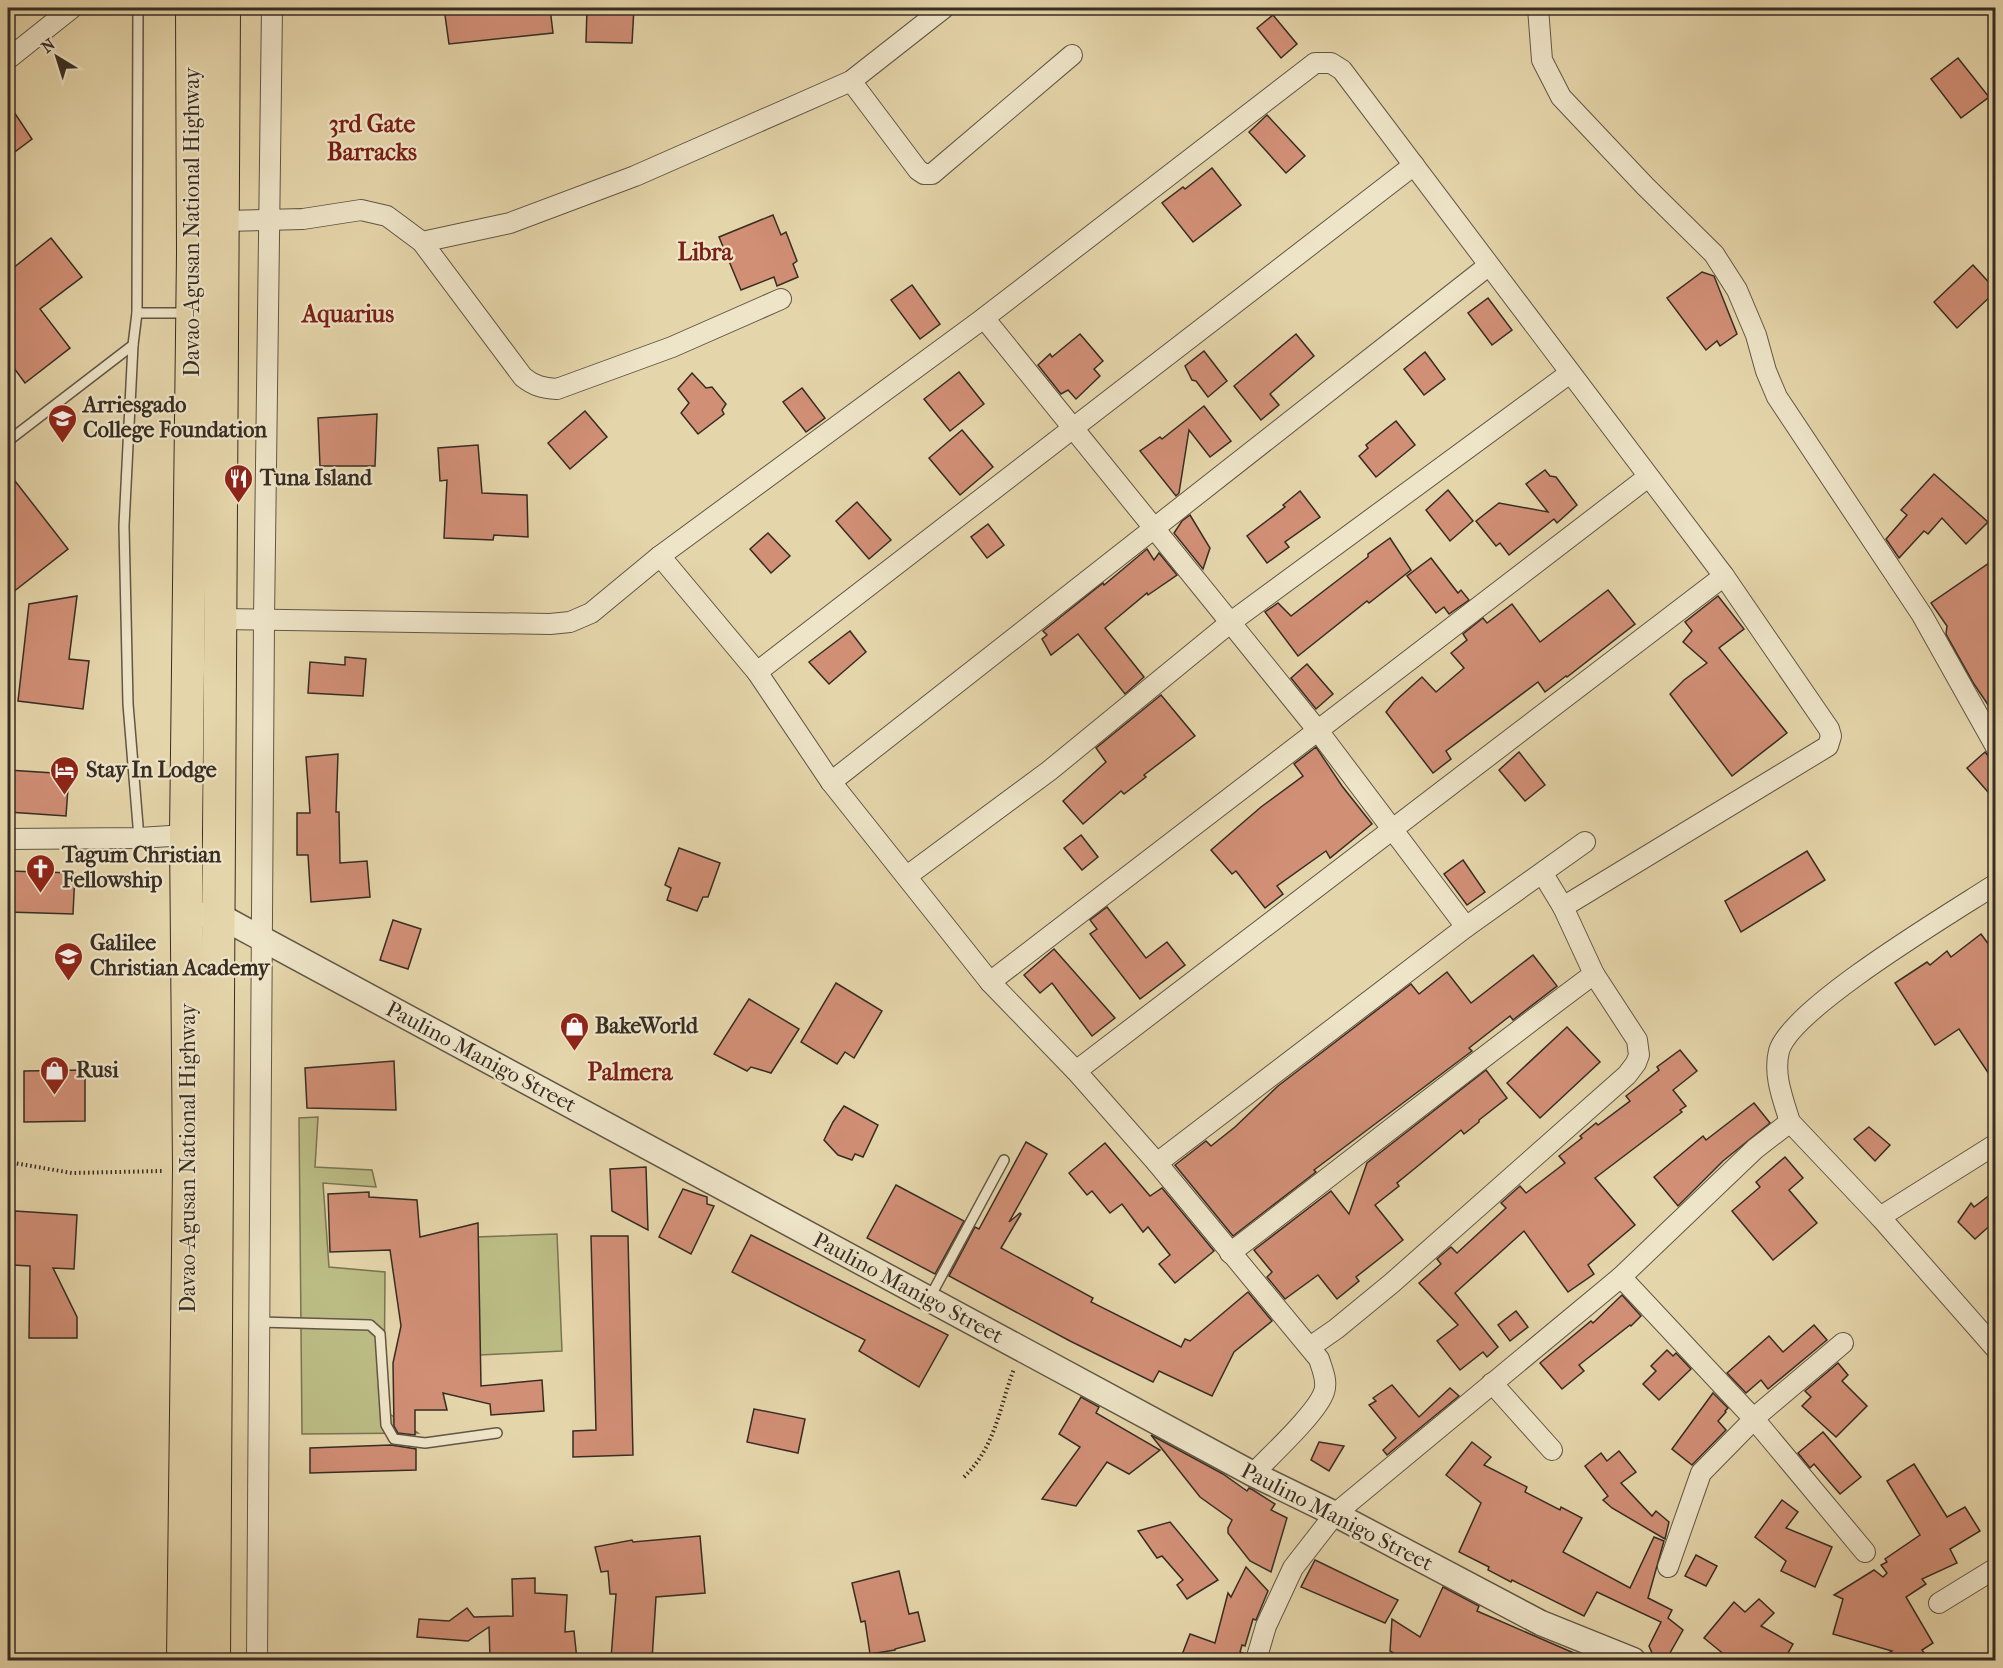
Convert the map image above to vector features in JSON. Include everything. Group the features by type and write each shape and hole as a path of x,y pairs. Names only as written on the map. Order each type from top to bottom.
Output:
{"highway":[{"name":"Davao-Agusan National Highway","path":"183,1660 189,1169 186,835 192,313 192,8"},
{"name":"Davao-Agusan National Highway","path":"214,1660 224,8"}],"street":[{"path":"8,59 72,8"},
{"path":"257,1660 264,620 272,8"},
{"path":"422,242 510,223 634,176 851,81 944,8"},
{"path":"1538,8 1542,60 1561,97 1645,186 1714,254 1737,290 1756,335 1776,397 1922,615 1995,747"},
{"path":"851,81 918,170 924,174 932,174 1072,55"},
{"path":"219,618 550,624 570,622 591,613 660,556 984,318 1315,63 1330,63 1342,70 1724,576 1832,736 1828,746 1563,907"},
{"path":"757,672 1414,165"},
{"path":"224,221 303,219 361,210 387,216 422,242 523,377 536,386 548,388 557,389 672,347 781,299"},
{"path":"831,782 1488,266"},
{"path":"984,318 1319,732 1466,927"},
{"path":"907,876 1049,771 1231,622 1570,373"},
{"path":"990,982 1319,732 1648,477"},
{"path":"660,556 757,672 831,782 990,982 1076,1071 1157,1163 1319,1359 1323,1370 1324,1393 1306,1419 1253,1474"},
{"path":"1076,1071 1724,576"},
{"path":"8,839 139,838 186,835"},
{"path":"1157,1163 1466,927 1585,842"},
{"path":"1310,1347 1336,1329 1392,1283 1627,1075 1636,1063 1639,1055 1637,1040 1594,974 1563,907 1543,873"},
{"path":"1995,884 1880,958 1797,1023 1786,1036 1779,1050 1777,1070 1779,1088 1790,1122 1880,1217 1995,1349"},
{"path":"187,916 218,915"},
{"name":"Paulino Manigo Street","path":"218,915 1253,1474 1335,1514 1541,1623 1633,1660"},
{"path":"1230,1253 1594,974"},
{"path":"1256,1660 1266,1626 1293,1568 1335,1514 1621,1277 1755,1149 1790,1122"},
{"path":"1880,1217 1995,1144"},
{"path":"1621,1277 1754,1419 1865,1552"},
{"path":"1668,1568 1701,1473 1754,1419 1844,1343"},
{"path":"1492,1383 1552,1450"},
{"path":"1939,1603 1995,1568"}],"lane":[{"path":"138,8 137,313 133,345 124,526 128,704 139,838"},
{"path":"137,313 192,313"},
{"path":"8,441 133,345"},
{"path":"929,1299 1004,1160"},
{"path":"259,1322 370,1325 380,1334 386,1425 394,1438 425,1443 497,1432"}],"path":[{"path":"8,1162 72,1173 189,1169"},
{"path":"964,1477 974,1468 997,1428 1022,1349"}],"green space":[{"path":"318,1117 315,1167 372,1170 376,1187 323,1183 329,1267 385,1272 384,1410 418,1433 302,1434 299,1118"},
{"path":"557,1234 562,1351 480,1355 476,1237"}],"building":[{"path":"444,8 550,8 553,33 449,44"},
{"path":"587,8 634,8 632,43 586,42"},
{"path":"1273,15 1297,44 1281,58 1257,28"},
{"path":"1958,58 1989,97 1961,118 1931,79"},
{"path":"8,103 32,139 8,157"},
{"path":"1267,115 1305,156 1286,173 1249,132"},
{"path":"1212,168 1241,205 1193,242 1162,203"},
{"path":"773,215 781,235 786,232 797,261 793,264 798,277 777,286 774,277 741,290 719,237"},
{"path":"51,238 82,277 40,309 70,348 25,383 8,360 8,272"},
{"path":"1973,265 1995,289 1995,292 1957,328 1934,302"},
{"path":"1702,272 1714,276 1737,334 1720,346 1717,341 1706,350 1667,298"},
{"path":"912,285 940,324 920,339 891,300"},
{"path":"1488,298 1512,330 1492,345 1468,313"},
{"path":"1080,334 1103,361 1094,369 1100,376 1076,399 1068,390 1061,394 1038,365 1050,354 1052,357"},
{"path":"1296,334 1314,356 1270,394 1279,405 1261,420 1234,386"},
{"path":"1204,351 1227,381 1208,397 1196,381 1192,380 1185,366"},
{"path":"1425,352 1445,379 1424,395 1404,369"},
{"path":"959,372 984,404 950,431 924,399"},
{"path":"692,373 706,388 712,387 726,404 722,410 724,414 698,434 681,413 689,403 678,389"},
{"path":"802,388 825,418 806,432 783,402"},
{"path":"1204,406 1231,441 1210,457 1189,430 1179,493 1176,496 1140,451 1160,437 1162,439"},
{"path":"585,411 607,437 570,469 548,443"},
{"path":"377,414 375,466 320,466 318,418"},
{"path":"1396,421 1415,445 1376,477 1359,456 1368,448 1366,445"},
{"path":"962,430 993,467 960,495 929,458"},
{"path":"478,445 482,493 527,495 528,537 494,535 493,540 444,538 447,480 440,481 438,448"},
{"path":"1545,470 1550,476 1556,477 1577,505 1557,523 1554,519 1509,555 1500,543 1496,546 1476,521 1499,503 1548,512 1526,484"},
{"path":"8,472 68,549 8,596"},
{"path":"1934,474 1988,522 1966,544 1942,518 1928,534 1924,531 1899,558 1886,539 1907,515 1901,510"},
{"path":"1448,490 1473,521 1450,541 1426,510"},
{"path":"1300,491 1320,517 1285,542 1289,547 1267,563 1247,536 1285,507 1283,505"},
{"path":"857,502 891,540 869,559 836,521"},
{"path":"1190,515 1210,548 1203,569 1174,533 1182,521"},
{"path":"988,524 1004,545 987,558 971,537"},
{"path":"768,533 790,556 771,573 750,549"},
{"path":"1390,538 1411,570 1369,603 1367,601 1298,656 1265,612 1278,603 1291,616"},
{"path":"1147,549 1154,560 1159,553 1177,575 1148,595 1147,593 1105,628 1144,677 1125,694 1078,634 1051,655 1042,639 1047,635 1043,631"},
{"path":"1431,558 1458,593 1461,590 1469,600 1449,614 1444,607 1436,613 1407,576"},
{"path":"1995,559 1995,715 1974,684 1946,634 1947,626 1931,603"},
{"path":"1608,590 1635,624 1545,692 1538,682 1446,751 1451,759 1433,773 1386,712 1422,677 1436,692 1464,668 1451,653 1467,640 1463,634 1483,618 1487,623 1512,604 1540,642"},
{"path":"77,596 69,659 89,661 83,709 18,701 29,604"},
{"path":"1718,596 1744,629 1719,648 1787,733 1732,776 1670,694 1707,663 1683,642 1692,631 1685,622"},
{"path":"850,631 866,652 829,684 809,662"},
{"path":"345,657 366,659 363,696 308,693 310,662 345,665"},
{"path":"1307,664 1333,694 1316,709 1291,678"},
{"path":"1161,695 1195,736 1144,775 1146,777 1124,794 1121,791 1083,824 1063,801 1106,762 1096,748"},
{"path":"1316,747 1342,786 1372,824 1330,858 1326,851 1277,886 1283,894 1265,908 1236,871 1232,874 1211,850 1261,807 1303,776 1294,764"},
{"path":"1519,752 1545,785 1525,801 1499,770"},
{"path":"1985,752 1989,757 1995,759 1995,800 1967,768"},
{"path":"338,754 336,812 339,812 340,863 367,861 370,897 311,902 308,855 297,855 297,813 310,813 306,757"},
{"path":"8,770 69,774 66,816 8,812"},
{"path":"1081,835 1098,857 1082,870 1064,848"},
{"path":"679,848 720,863 708,897 703,897 697,911 667,900 671,888 665,885"},
{"path":"1807,851 1825,880 1741,932 1725,901"},
{"path":"1463,860 1485,892 1467,905 1444,874"},
{"name":"Tagum Christian Fellowship","path":"8,871 75,873 73,914 8,912"},
{"path":"1107,907 1146,958 1167,942 1185,965 1140,999 1090,934 1097,929 1090,920"},
{"path":"393,920 421,929 408,969 380,960"},
{"path":"1981,934 1995,953 1995,1083 1959,1029 1935,1045 1895,983 1927,962 1930,965 1947,951 1951,957"},
{"path":"1054,949 1115,1018 1092,1036 1052,983 1040,993 1024,975"},
{"path":"1533,955 1557,986 1513,1020 1510,1016 1469,1048 1472,1051 1314,1170 1316,1172 1233,1236 1175,1165 1206,1141 1211,1146 1235,1127 1278,1086 1411,984 1419,994 1447,972 1471,1003"},
{"path":"836,983 882,1011 854,1058 845,1052 837,1064 801,1042"},
{"path":"749,999 799,1029 771,1073 751,1067 747,1071 714,1054"},
{"path":"1567,1027 1600,1062 1540,1118 1507,1083"},
{"path":"1680,1050 1697,1071 1673,1090 1686,1106 1680,1110 1682,1112 1595,1178 1635,1225 1588,1265 1594,1274 1568,1292 1524,1231 1455,1293 1498,1347 1487,1357 1483,1352 1460,1370 1437,1341 1458,1325 1419,1283 1441,1264 1437,1259 1451,1247 1457,1253 1506,1208 1501,1203 1520,1186 1526,1193 1565,1163 1559,1156 1582,1138 1580,1136 1596,1123 1598,1125 1630,1101 1626,1096 1659,1070 1657,1067"},
{"path":"394,1061 396,1110 307,1108 305,1068"},
{"name":"Rusi","path":"85,1070 85,1121 24,1122 24,1071"},
{"path":"1486,1070 1507,1098 1464,1134 1461,1130 1397,1183 1399,1186 1375,1205 1403,1240 1356,1277 1359,1281 1337,1299 1318,1275 1285,1299 1267,1277 1272,1272 1254,1250 1331,1191 1349,1214 1367,1163"},
{"path":"1754,1103 1770,1123 1723,1161 1678,1206 1654,1177 1703,1136 1706,1140"},
{"path":"844,1106 878,1125 863,1157 855,1154 852,1160 838,1155 824,1140"},
{"path":"1869,1127 1890,1145 1875,1161 1854,1139"},
{"path":"1026,1142 1047,1154 1009,1222 1021,1214 1001,1248 1093,1298 1091,1302 1181,1347 1185,1339 1190,1341 1248,1292 1272,1321 1234,1352 1212,1396 1159,1371 1153,1382 1070,1341 949,1276 975,1227 979,1229"},
{"path":"1105,1143 1150,1196 1162,1188 1214,1251 1175,1283 1159,1264 1170,1255 1148,1227 1143,1232 1122,1204 1110,1213 1092,1191 1087,1195 1069,1173"},
{"path":"1785,1157 1803,1178 1789,1190 1817,1223 1773,1260 1732,1211 1760,1187 1756,1182"},
{"path":"646,1167 648,1230 612,1211 610,1169"},
{"path":"896,1185 964,1221 935,1274 867,1238"},
{"path":"683,1189 707,1197 707,1204 714,1206 691,1254 659,1237"},
{"path":"1995,1191 1995,1221 1975,1239 1958,1222 1971,1203 1974,1207"},
{"path":"369,1192 369,1197 417,1200 420,1237 478,1223 481,1386 542,1380 544,1411 491,1415 490,1404 443,1393 447,1410 415,1410 415,1435 398,1433 394,1426 393,1363 401,1326 390,1250 330,1252 328,1194"},
{"path":"15,1211 77,1215 74,1269 53,1268 77,1317 77,1338 29,1338 30,1266 12,1265"},
{"path":"751,1235 948,1335 919,1387 859,1351 865,1340 732,1272"},
{"path":"591,1236 628,1236 633,1455 573,1457 573,1431 596,1430"},
{"path":"1622,1295 1641,1316 1579,1365 1584,1371 1562,1389 1540,1363 1591,1321 1593,1323"},
{"path":"1516,1311 1528,1327 1510,1341 1498,1325"},
{"path":"1814,1325 1827,1340 1768,1389 1761,1380 1746,1393 1727,1373 1769,1336 1783,1352"},
{"path":"1667,1350 1673,1356 1676,1353 1691,1369 1659,1400 1643,1384 1656,1371 1651,1366"},
{"path":"1838,1363 1848,1375 1842,1381 1867,1406 1836,1437 1802,1406 1811,1397 1805,1391"},
{"path":"1392,1385 1419,1417 1450,1388 1459,1396 1387,1455 1383,1450 1396,1438 1369,1405 1376,1401 1373,1398"},
{"path":"1713,1393 1728,1408 1718,1421 1726,1430 1692,1465 1672,1449"},
{"path":"1081,1397 1099,1407 1096,1413 1160,1450 1129,1474 1107,1462 1076,1506 1042,1499 1080,1447 1059,1434"},
{"path":"754,1409 805,1419 798,1453 747,1442"},
{"path":"1823,1432 1861,1477 1840,1494 1814,1464 1810,1468 1798,1453"},
{"path":"1151,1435 1223,1474 1247,1491 1249,1488 1275,1504 1271,1510 1287,1518 1271,1572 1250,1561 1228,1533 1232,1520 1200,1497"},
{"path":"1319,1442 1344,1446 1329,1471 1311,1460"},
{"path":"1472,1442 1491,1457 1484,1465 1527,1487 1525,1492 1560,1510 1561,1507 1582,1518 1563,1552 1630,1588 1654,1537 1664,1541 1648,1598 1672,1610 1668,1618 1683,1630 1666,1660 1655,1660 1649,1646 1661,1622 1597,1592 1584,1616 1512,1580 1511,1582 1488,1570 1489,1567 1459,1552 1481,1503 1446,1475"},
{"path":"391,1445 416,1449 416,1470 310,1473 310,1448"},
{"path":"1619,1451 1636,1472 1621,1483 1652,1516 1656,1511 1669,1522 1665,1539 1612,1508 1603,1500 1608,1496 1585,1466 1601,1453 1607,1461"},
{"path":"1914,1464 1947,1517 1965,1507 1980,1531 1950,1549 1957,1563 1922,1579 1926,1584 1906,1597 1933,1643 1922,1650 1929,1660 1878,1660 1892,1651 1833,1634 1843,1599 1834,1595 1874,1570 1883,1577 1887,1573 1881,1565 1887,1562 1885,1559 1920,1535 1887,1481"},
{"path":"1782,1500 1798,1512 1786,1528 1832,1547 1815,1587 1781,1571 1786,1561 1755,1537"},
{"path":"1170,1522 1218,1580 1187,1599 1177,1585 1183,1580 1162,1556 1157,1558 1138,1531"},
{"path":"700,1536 705,1593 656,1597 652,1660 611,1658 616,1594 610,1594 608,1571 601,1572 595,1547 632,1540 633,1542"},
{"path":"1696,1555 1717,1566 1706,1586 1685,1576"},
{"path":"1315,1560 1398,1600 1385,1623 1301,1587"},
{"path":"1246,1567 1268,1591 1256,1620 1253,1619 1245,1646 1242,1645 1240,1652 1245,1654 1244,1660 1180,1660 1190,1634 1215,1643 1228,1593 1231,1597"},
{"path":"899,1571 909,1614 918,1612 925,1641 895,1650 870,1654 865,1621 861,1622 852,1583"},
{"path":"535,1578 535,1593 567,1595 565,1632 574,1631 577,1660 490,1658 489,1627 468,1641 417,1637 419,1619 449,1621 467,1608 474,1617 513,1616 512,1579"},
{"path":"1443,1587 1479,1606 1477,1611 1590,1660 1405,1660 1390,1651 1392,1619 1420,1637"},
{"path":"1759,1599 1774,1613 1761,1626 1793,1644 1784,1660 1731,1660 1704,1638 1734,1602 1745,1612"}],"place":[{"name":"Arriesgado College Foundation","path":"62,444"},
{"name":"Tuna Island","path":"239,504"},
{"name":"Stay In Lodge","path":"65,796"},
{"name":"Tagum Christian Fellowship","path":"41,894"},
{"name":"Galilee Christian Academy","path":"69,982"},
{"name":"BakeWorld","path":"574,1052"},
{"name":"Rusi","path":"55,1096"}],"district":[{"name":"3rd Gate Barracks","path":"372,138"},
{"name":"Libra","path":"705,252"},
{"name":"Aquarius","path":"348,314"},
{"name":"Palmera","path":"630,1072"}]}
